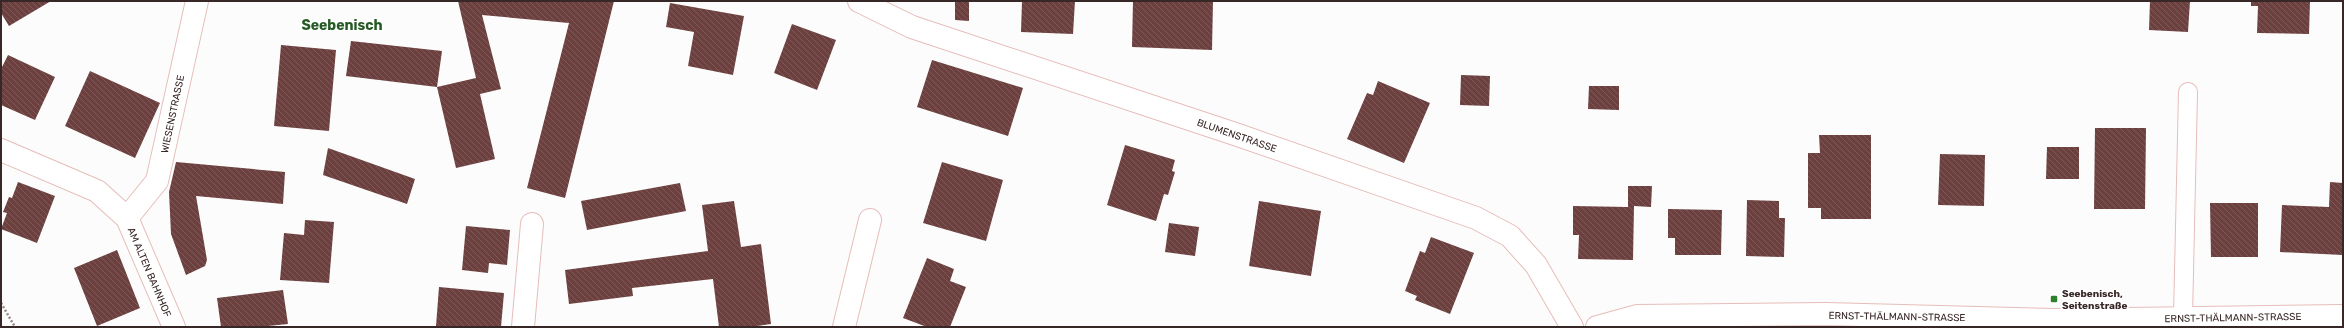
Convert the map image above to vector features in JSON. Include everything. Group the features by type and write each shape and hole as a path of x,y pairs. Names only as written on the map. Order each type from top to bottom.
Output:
{"street":[{"name":"WIESENSTRASSE","path":"127,218 157,181 196,1"},
{"name":"BLUMENSTRASSE","path":"858,1 912,27 1238,135 1476,218 1510,236 1531,259 1572,327"},
{"name":"AM ALTEN BAHNHOF","path":"1,150 97,191 127,218 174,327"},
{"path":"844,327 870,220"},
{"path":"523,327 532,224"},
{"name":"ERNST-THÄLMANN-STRASSE","path":"1597,327 1637,316 1826,314 2053,320 2183,317 2343,316"}],"lane":[{"path":"2183,317 2188,92"}],"path":[{"path":"1,303 15,327"}],"building":[{"path":"1,1 51,1 9,26 1,13"},
{"path":"458,1 614,1 565,198 527,188 569,23 482,15 501,89 480,94 495,159 456,168 437,87 476,78"},
{"path":"955,1 969,1 969,21 955,20"},
{"path":"1022,1 1075,1 1073,34 1021,32"},
{"path":"1133,1 1213,1 1212,50 1132,47"},
{"path":"2150,1 2190,1 2188,32 2149,30"},
{"path":"2251,1 2310,1 2309,34 2257,33 2258,6 2251,6"},
{"path":"670,3 744,16 733,75 688,66 694,32 666,27"},
{"path":"792,24 836,40 817,90 774,73"},
{"path":"351,41 442,51 437,87 346,76"},
{"path":"281,45 336,50 329,131 274,126"},
{"path":"8,55 55,77 35,120 1,105 1,69"},
{"path":"932,60 1023,88 1008,136 917,107"},
{"path":"90,71 160,103 135,158 65,126"},
{"path":"1461,75 1490,76 1489,106 1460,105"},
{"path":"1378,81 1430,103 1404,163 1347,139 1367,93 1373,95"},
{"path":"1589,86 1619,86 1619,110 1588,109"},
{"path":"2095,128 2146,128 2145,209 2094,209"},
{"path":"1819,135 1871,135 1871,219 1821,219 1821,208 1808,208 1808,153 1820,153"},
{"path":"1125,145 1175,160 1172,171 1175,172 1168,195 1164,194 1156,221 1107,205"},
{"path":"2047,147 2079,147 2079,179 2046,179"},
{"path":"328,148 415,179 407,204 323,175"},
{"path":"1940,154 1985,155 1984,206 1938,205"},
{"path":"176,162 285,172 283,204 196,196 207,260 205,266 186,275 171,234 169,192"},
{"path":"942,162 1003,180 986,241 923,223"},
{"path":"18,182 55,196 37,243 1,229 7,213 3,212 9,197 12,198"},
{"path":"2330,182 2343,183 2343,255 2280,252 2282,205 2329,207"},
{"path":"680,183 686,211 587,230 581,201"},
{"path":"1628,186 1652,186 1651,207 1634,206 1633,260 1578,259 1579,235 1573,235 1573,206 1628,207"},
{"path":"1747,200 1779,201 1779,218 1785,218 1784,257 1746,256"},
{"path":"734,201 741,247 761,244 771,324 750,327 719,327 713,279 632,288 633,296 569,304 565,270 708,251 702,205"},
{"path":"1259,201 1321,211 1311,276 1249,266"},
{"path":"2210,203 2258,203 2258,257 2211,257"},
{"path":"1668,209 1722,210 1721,255 1675,255 1675,238 1668,238"},
{"path":"305,220 334,222 329,283 280,280 284,233 304,235"},
{"path":"1169,223 1199,227 1195,256 1165,252"},
{"path":"466,226 510,230 507,265 489,263 488,273 462,270"},
{"path":"1431,237 1474,253 1450,314 1415,300 1417,296 1405,291 1420,251 1425,253"},
{"path":"117,250 140,308 97,326 74,268"},
{"path":"927,258 954,269 950,281 966,287 950,327 927,327 903,318"},
{"path":"439,287 504,293 501,327 436,326"},
{"path":"283,290 288,324 258,327 221,327 217,298"}],"place":[{"name":"Seebenisch, Seitenstraße","path":"2054,299"}],"district":[{"name":"Seebenisch","path":"342,25"}]}
